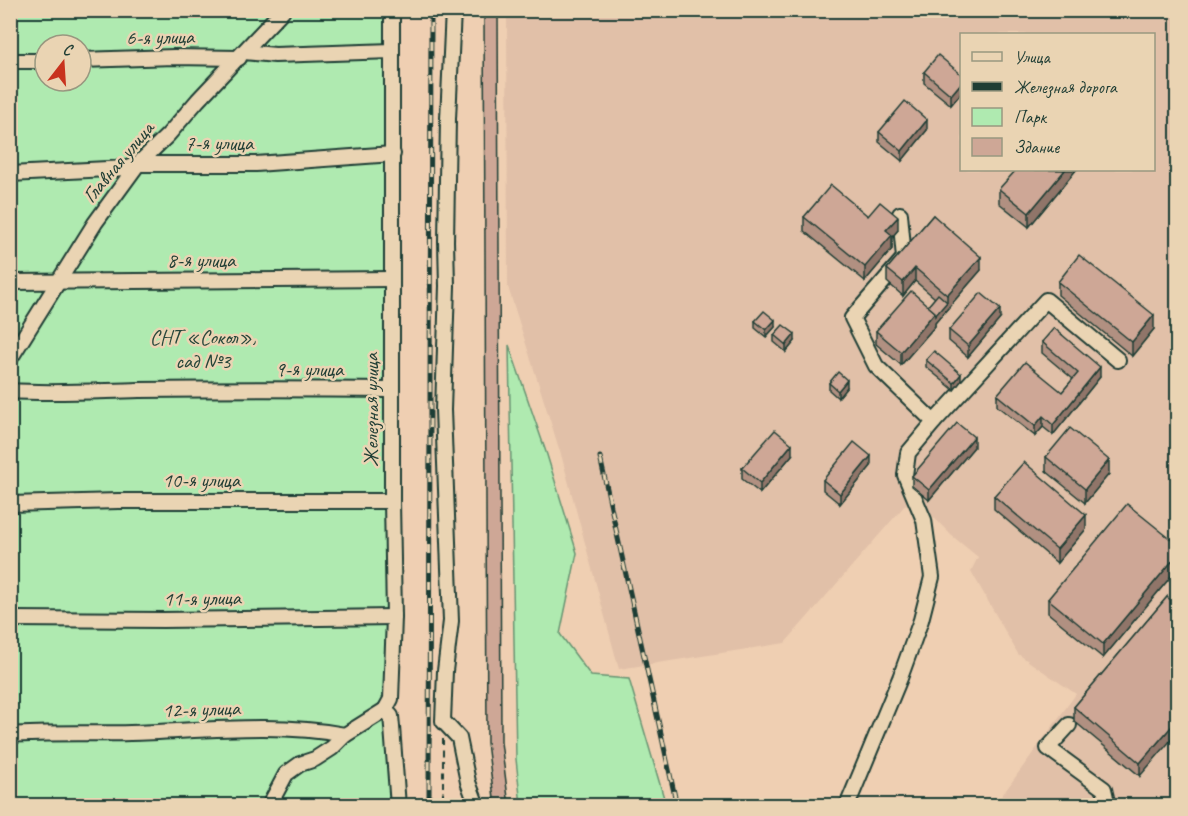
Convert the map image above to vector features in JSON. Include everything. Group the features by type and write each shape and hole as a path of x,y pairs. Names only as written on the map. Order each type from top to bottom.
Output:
{"street":[{"name":"Главная улица","path":"10,359 95,223 138,164 168,135 283,10"},
{"name":"Железная улица","path":"392,10 394,617 391,699 385,710 391,717 398,806"},
{"path":"453,10 448,119 447,286 443,410 451,621 445,671 443,721 459,738 468,782 477,806"},
{"name":"6-я улица","path":"93,60 392,51"},
{"path":"10,61 33,61"},
{"name":"7-я улица","path":"10,174 127,168 138,164 256,164 393,154"},
{"path":"900,214 904,258 852,318 876,366 934,422"},
{"name":"8-я улица","path":"10,282 392,279"},
{"path":"847,806 900,678 921,620 932,577 924,520 905,475 908,453 1046,300 1119,360"},
{"name":"9-я улица","path":"10,391 392,390"},
{"name":"10-я улица","path":"10,504 118,501 392,501"},
{"name":"11-я улица","path":"10,619 394,617"},
{"path":"269,806 286,774 300,764 315,759 332,748 345,735 385,710"},
{"path":"1069,726 1048,748 1104,789 1108,806"},
{"name":"12-я улица","path":"10,735 265,729 323,730 345,735"}],"path":[{"path":"443,721 443,806"}],"shaded area":[{"path":"507,11 1177,11 1177,805 995,805 1076,694 1018,654 971,571 978,557 951,535 913,496 785,643 619,669 562,458 508,287"}],"green space":[{"name":"СНТ «Сокол», сад №3","path":"10,11 397,11 394,805 11,805"},
{"path":"509,345 547,455 577,553 560,634 591,676 629,679 666,805 521,805 516,759"}],"building":[{"path":"484,10 498,10 501,742 509,806 495,806 487,743"},
{"path":"938,55 960,73 960,84 951,95 924,72"},
{"path":"905,101 927,120 902,151 879,132"},
{"path":"1015,171 1064,171 1029,213 999,189"},
{"path":"831,185 868,216 880,202 898,217 886,230 892,235 865,267 804,217"},
{"path":"933,215 981,257 947,295 915,268 903,282 887,269"},
{"path":"1079,255 1154,315 1132,342 1058,282"},
{"path":"911,291 935,312 901,352 876,331"},
{"path":"981,293 1000,309 968,346 949,330"},
{"path":"938,294 947,302 935,316 935,312 928,306"},
{"path":"764,311 775,320 766,330 755,321"},
{"path":"783,325 795,334 786,345 774,335"},
{"path":"1054,328 1100,367 1053,425 1043,416 1035,426 997,395 1025,362 1062,392 1078,373 1042,342"},
{"path":"934,351 961,374 954,383 926,360"},
{"path":"838,372 847,380 838,391 829,383"},
{"path":"957,423 974,437 929,490 912,476"},
{"path":"1070,428 1109,460 1085,489 1046,457"},
{"path":"775,430 792,444 760,483 742,468"},
{"path":"854,442 871,456 840,494 823,480"},
{"path":"1024,462 1086,515 1057,549 994,496"},
{"path":"1127,504 1178,545 1178,554 1103,644 1048,599"},
{"path":"1167,597 1178,606 1178,719 1140,763 1074,707"}],"railway":[{"path":"429,806 431,10"},
{"path":"600,457 677,806"}]}
